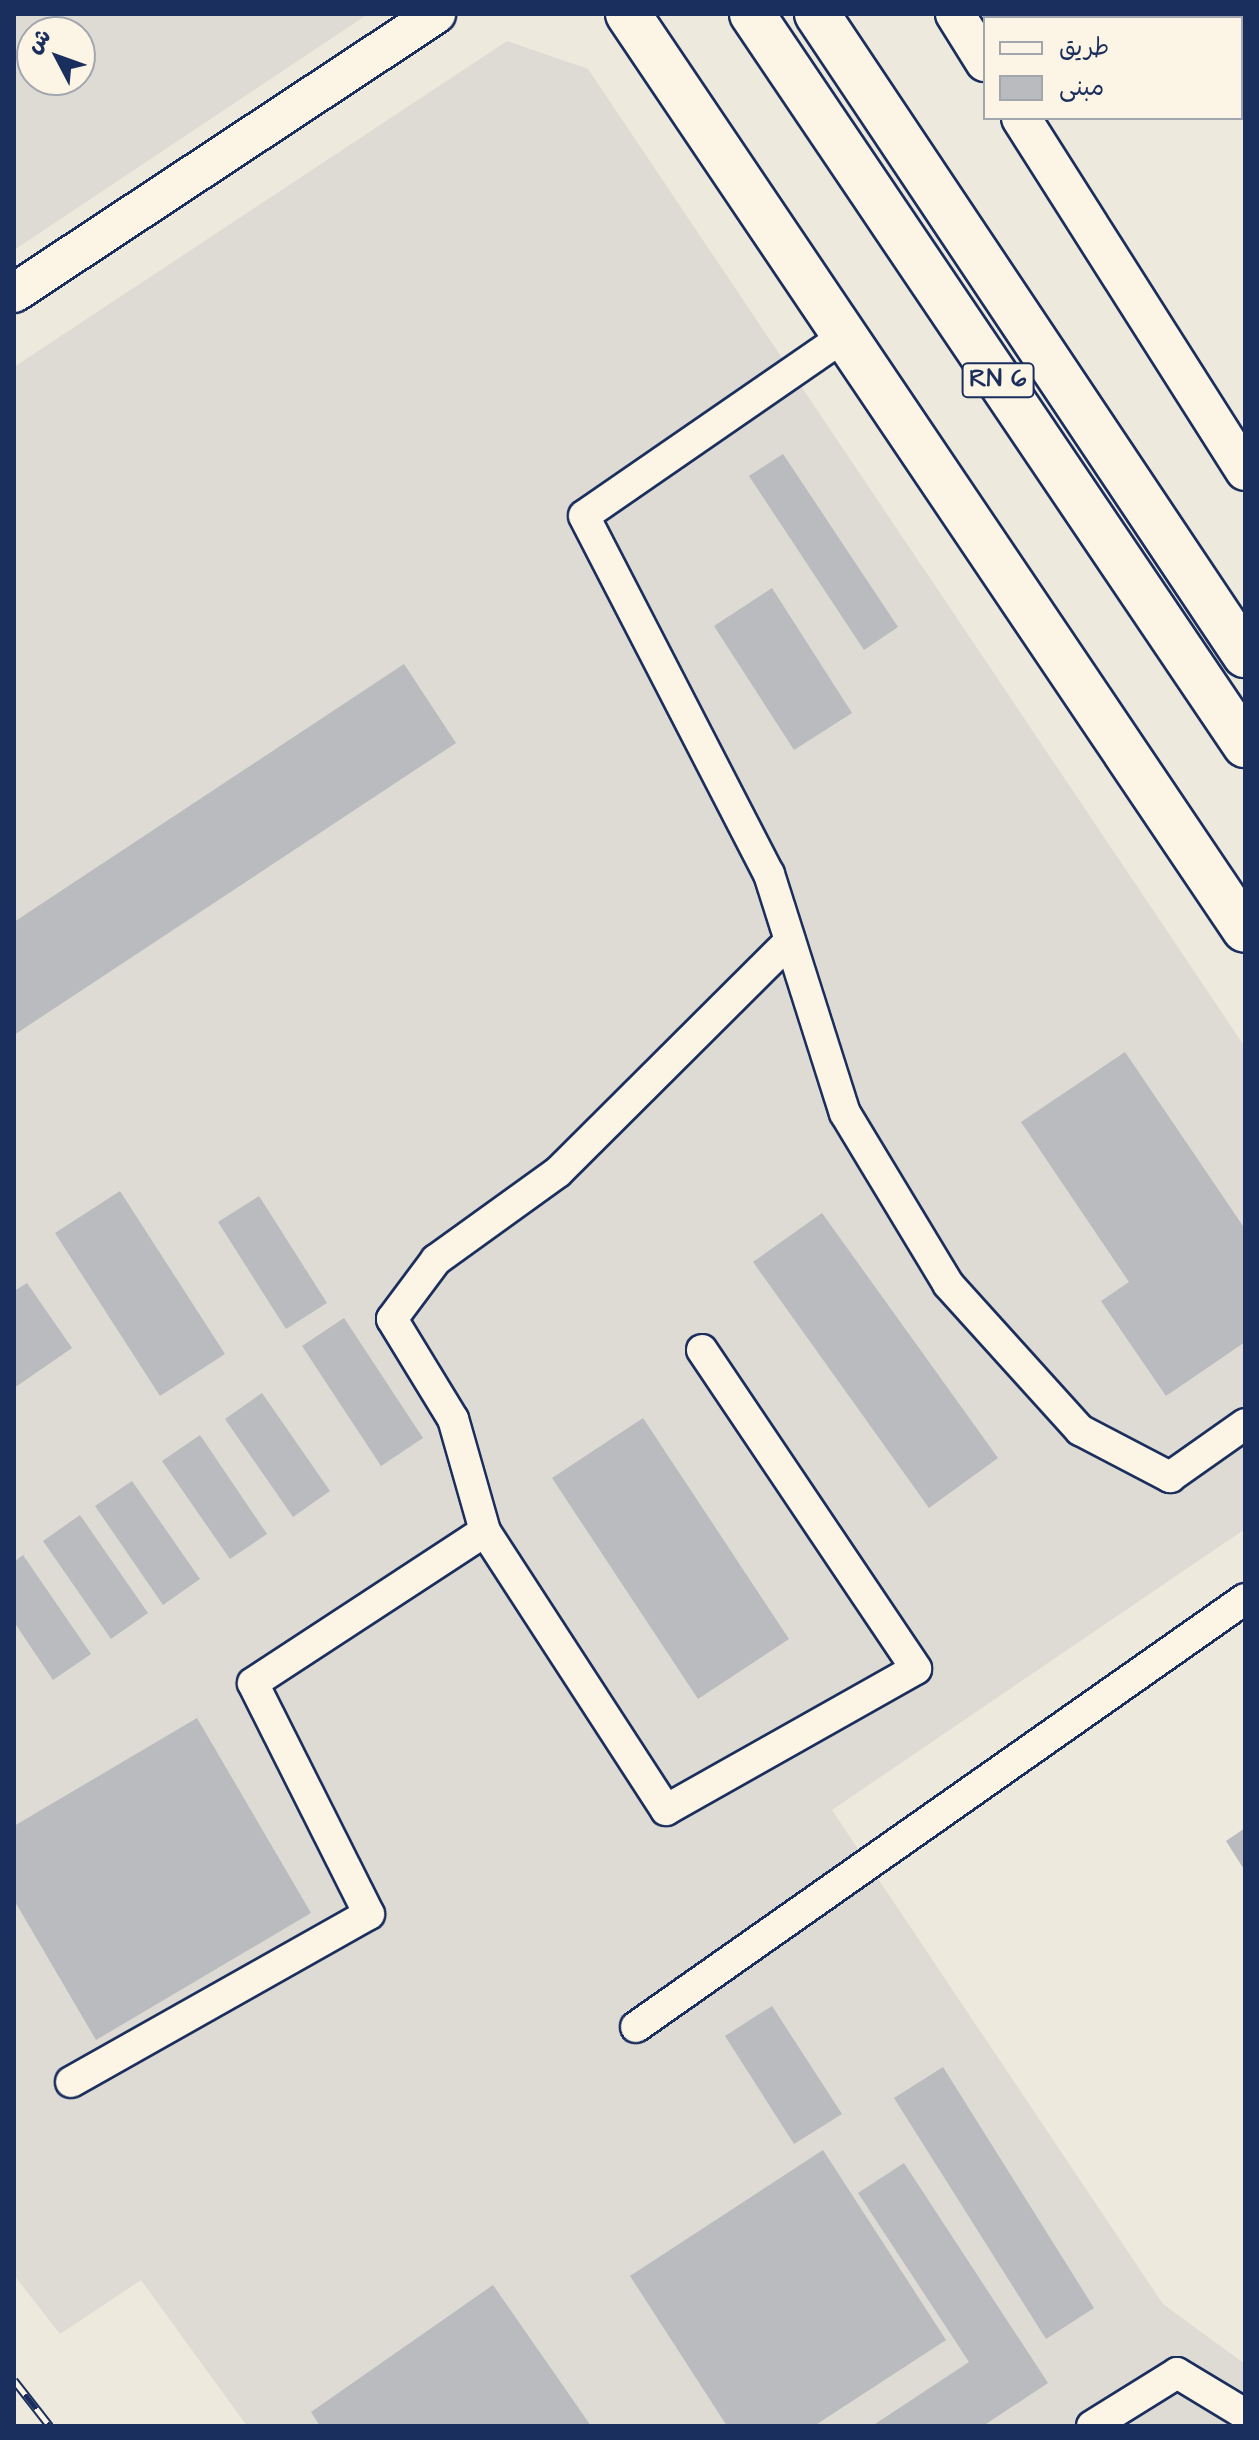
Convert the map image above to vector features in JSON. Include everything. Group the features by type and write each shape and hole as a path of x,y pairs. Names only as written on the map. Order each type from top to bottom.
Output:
{"main road":[{"path":"628,14 1245,930"},
{"name":"RN 6","path":"752,14 1245,745"},
{"name":"RN 6","path":"817,14 1245,655"}],"street":[{"path":"14,293 436,14"},
{"path":"955,14 983,59"},
{"path":"1022,120 1245,471"},
{"path":"846,335 584,516 769,874 852,1127 948,1284 1080,1430 1170,1477 1245,1424"},
{"path":"702,1350 916,1669 666,1810 485,1531 453,1419 392,1319 436,1260 558,1172 790,941"},
{"path":"71,2082 369,1914 253,1683 485,1531"},
{"path":"636,2027 1245,1599"},
{"path":"1092,2426 1177,2373 1245,2414"}],"shaded area":[{"path":"14,14 368,14 14,250"},
{"path":"507,41 588,69 1245,1047 1245,1529 832,1810 1163,2304 1245,2364 1245,2426 247,2426 141,2280 60,2334 14,2275 14,367"}],"building":[{"path":"783,454 898,627 864,650 749,476"},
{"path":"772,588 852,713 794,750 714,626"},
{"path":"404,664 456,743 14,1035 14,922"},
{"path":"1125,1052 1245,1229 1245,1342 1166,1396 1101,1301 1129,1282 1021,1122"},
{"path":"120,1191 225,1354 160,1396 55,1233"},
{"path":"259,1196 327,1303 286,1329 218,1222"},
{"path":"822,1213 998,1458 929,1508 753,1262"},
{"path":"27,1283 72,1348 14,1388 14,1291"},
{"path":"344,1318 423,1438 381,1466 302,1346"},
{"path":"262,1393 330,1491 293,1517 225,1419"},
{"path":"643,1418 789,1639 698,1699 552,1478"},
{"path":"200,1435 267,1534 230,1559 162,1461"},
{"path":"132,1481 200,1579 163,1605 95,1506"},
{"path":"80,1515 148,1613 111,1639 43,1541"},
{"path":"23,1555 91,1654 53,1680 14,1622 14,1562"},
{"path":"197,1718 311,1913 96,2040 14,1900 14,1826"},
{"path":"1245,1828 1245,1871 1226,1841"},
{"path":"772,2006 842,2114 794,2144 725,2036"},
{"path":"943,2067 1094,2308 1046,2339 894,2098"},
{"path":"823,2150 946,2340 814,2426 727,2426 630,2276"},
{"path":"904,2163 1048,2383 983,2426 872,2426 969,2362 858,2193"},
{"path":"493,2285 591,2426 320,2426 311,2412"}],"railway":[{"path":"14,2380 50,2426"}]}
